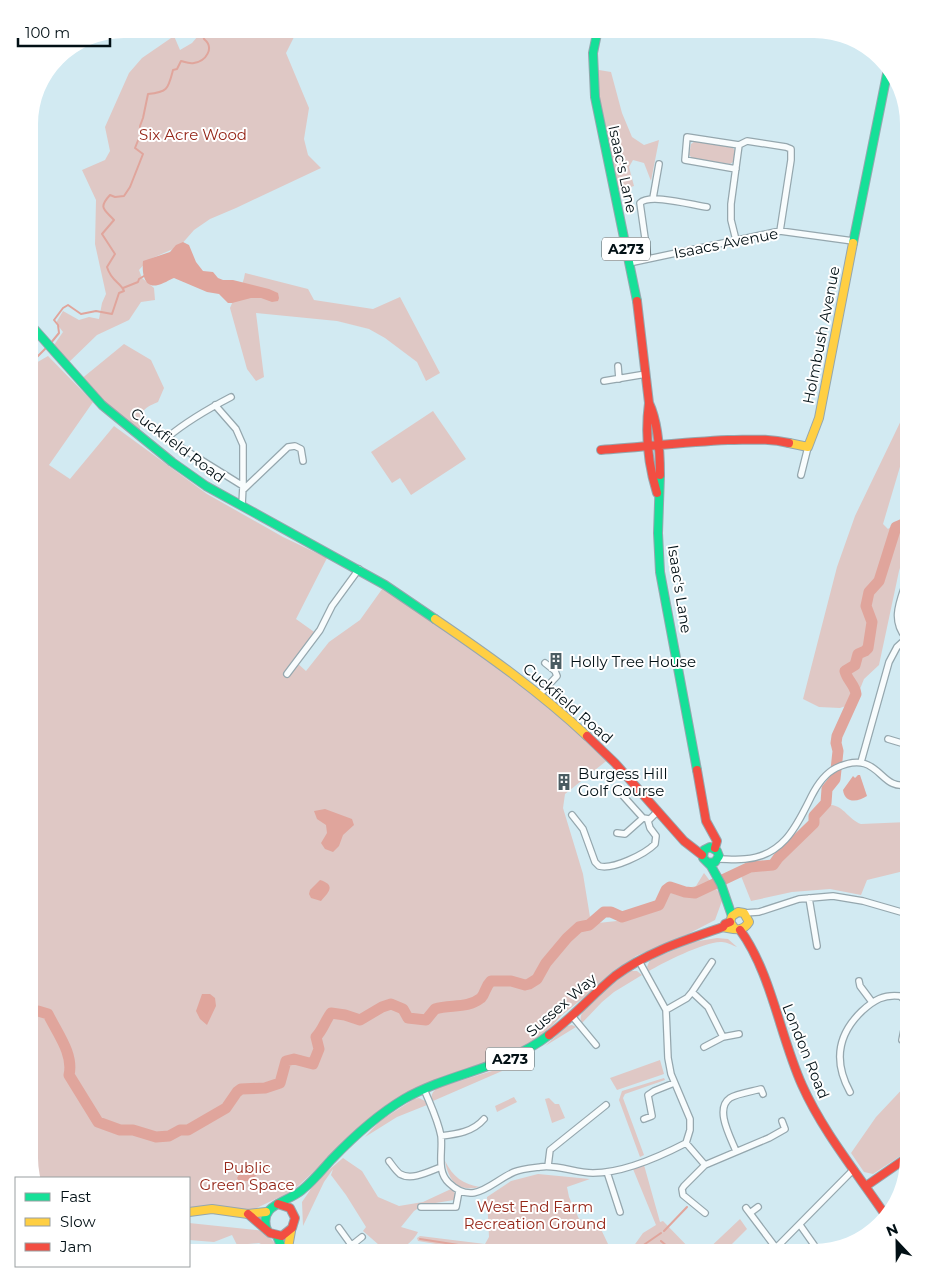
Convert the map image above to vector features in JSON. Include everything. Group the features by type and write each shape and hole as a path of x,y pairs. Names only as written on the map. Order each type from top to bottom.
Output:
{"main road":[{"name":"Isaac's Lane","path":"596,38 593,53 595,97 642,328 649,403 647,413 652,479 658,496"},
{"name":"Holmbush Avenue","path":"808,447 819,418 886,78"},
{"name":"Cuckfield Road","path":"38,333 110,411 172,462 206,486 359,569 493,658 540,694 615,763 684,840 693,847 712,854"},
{"name":"Isaac's Lane","path":"649,403 654,413 660,476 658,496 660,572 706,821 717,841 712,854"},
{"path":"601,450 649,447 683,442 770,439 808,447"},
{"name":"London Road","path":"712,854 717,875 755,954 802,1084 816,1112 882,1210"},
{"name":"London Road","path":"728,898 747,916 739,924"},
{"path":"739,924 743,913"},
{"name":"Sussex Way","path":"278,1204 300,1192 332,1158 373,1121 404,1099 424,1089 501,1064 519,1055 541,1041 572,1016 605,984 639,961 666,947 723,927 739,924"},
{"path":"866,1186 900,1163"},
{"name":"Sussex Way","path":"293,1212 300,1192"},
{"path":"190,1212 203,1209 220,1209 248,1214 266,1212 278,1204 287,1206 293,1212 295,1222 288,1244"},
{"path":"266,1212 264,1221 266,1230"},
{"path":"248,1214 266,1230 277,1236 291,1232"},
{"path":"277,1236 281,1244"}],"street":[{"path":"736,169 685,160 688,137 739,145 746,141 786,146 791,149 780,231"},
{"path":"736,240 731,220 731,204 739,145"},
{"path":"653,198 659,164"},
{"path":"648,259 640,203 647,198 653,198 707,207"},
{"name":"Isaacs Avenue","path":"628,263 780,231 853,241"},
{"path":"618,366 619,379"},
{"path":"604,381 646,374"},
{"path":"231,397 185,422 168,437 177,445 243,488"},
{"path":"215,406 236,429 242,444 242,505"},
{"path":"243,488 288,447 295,446 301,449 303,461"},
{"path":"801,475 808,447"},
{"path":"287,674 320,630 332,606 359,569"},
{"path":"900,605 896,620 900,632"},
{"path":"861,762 889,662 900,644"},
{"path":"540,694 557,676 555,670 545,663"},
{"path":"888,739 900,743"},
{"path":"712,854 731,859 745,859 758,857 773,850 793,832 818,783 830,772 842,766 853,762 871,765 890,782 900,784"},
{"path":"572,816 583,829 599,866 604,867 643,854 655,844 656,836 646,819 616,788"},
{"path":"617,833 625,834 658,810"},
{"path":"739,924 759,912 799,899 809,898 844,897 900,912"},
{"path":"809,898 817,946"},
{"path":"743,913 759,912"},
{"path":"424,1089 441,1136 441,1167 448,1182 466,1193 484,1191 514,1172 548,1166 591,1173 608,1172 648,1160 686,1143 690,1130 690,1118 674,1083 668,1058 666,1010 639,961"},
{"path":"666,1010 687,998 712,962"},
{"path":"859,980 860,986 872,1002"},
{"path":"692,992 708,1007 723,1037"},
{"path":"850,1092 846,1085 841,1065 841,1041 844,1032 850,1023 872,1002 883,996 900,996"},
{"path":"572,1016 596,1045"},
{"path":"704,1048 723,1037 739,1034"},
{"path":"644,1119 652,1116 648,1095 674,1083"},
{"path":"736,1151 724,1120 724,1108 730,1098 761,1089 763,1094"},
{"path":"548,1166 550,1150 606,1105"},
{"path":"441,1136 465,1132 481,1123 484,1119"},
{"path":"705,1213 683,1195 682,1189 705,1165 769,1138 785,1129 782,1121"},
{"path":"686,1143 705,1165"},
{"path":"389,1161 400,1174 408,1176 416,1176 441,1167"},
{"path":"780,1244 854,1169"},
{"path":"608,1172 620,1212"},
{"path":"421,1207 456,1207 459,1190"},
{"path":"758,1207 748,1210 769,1244"},
{"path":"800,1225 813,1244"},
{"path":"339,1228 351,1244"},
{"path":"354,1244 362,1237"}],"green space":[{"name":"Six Acre Wood","path":"171,38 175,38 180,50 196,38 294,38 286,53 309,108 304,139 308,155 321,168 210,219 194,230 180,246 148,260 139,270 142,278 154,288 155,300 141,302 129,320 97,335 66,365 52,348 63,332 56,323 63,311 79,320 89,317 99,319 106,294 95,244 96,200 82,170 105,160 110,151 105,127 129,73 142,58"},
{"path":"593,69 611,72 622,113 632,137 644,145 659,140 651,181 644,163 633,160 629,167 634,186 614,192"},
{"path":"695,141 732,147 736,152 735,161 730,164 693,159 689,155 691,144"},
{"path":"245,273 308,289 314,300 373,309 400,297 440,373 426,381 417,362 385,338 369,329 337,321 256,313 264,377 256,381 247,369 230,308 241,287"},
{"path":"124,344 151,360 164,388 158,402 147,408 142,414 140,418 140,435 80,380"},
{"name":"Public Green Space","path":"48,356 93,402 49,465 70,479 114,426 207,494 283,537 327,558 296,619 317,634 296,662 306,671 329,642 360,620 385,585 500,663 610,758 565,794 563,808 583,874 590,917 580,929 588,924 617,921 665,903 671,892 696,886 704,873 723,898 715,920 688,934 636,956 562,1015 537,1043 379,1112 298,1186 288,1193 248,1212 190,1211 190,1177 39,1177 38,362"},
{"path":"433,411 466,459 411,495 400,478 392,483 371,452"},
{"path":"900,423 900,467 883,524 888,529 900,519 900,568 879,665 864,679 852,704 840,708 819,707 803,699 837,567 855,516"},
{"path":"829,802 861,824 900,822 900,872 867,880 861,895 830,889 792,892 751,901 739,871 772,867 783,852"},
{"path":"717,938 728,939 737,947 725,942 715,942 685,953 649,971 647,967 650,960 693,942"},
{"path":"631,971 637,971 642,975 614,992 582,1023 581,1015 592,1001"},
{"path":"572,1025 576,1027 545,1046 567,1026"},
{"path":"526,1057 509,1068 433,1101 432,1094 437,1088 505,1067"},
{"path":"660,1060 664,1074 617,1090 610,1078"},
{"path":"664,1078 665,1080 625,1094 623,1098 644,1155 640,1157 619,1100 622,1091"},
{"path":"900,1092 900,1156 873,1174 864,1172 851,1153 876,1117"},
{"path":"514,1097 517,1102 497,1112 495,1106"},
{"path":"419,1098 425,1101 427,1105 397,1117 365,1137 380,1121 414,1099"},
{"path":"549,1098 555,1104 559,1104 565,1118 552,1123 545,1099"},
{"path":"343,1158 362,1171 378,1197 399,1206 423,1202 451,1189 455,1193 454,1200 423,1205 414,1211 401,1227 418,1232 408,1244 378,1244 363,1231 366,1227 331,1175 333,1169 324,1182 303,1226 302,1202 317,1180"},
{"path":"445,1161 459,1179 480,1187 460,1187 449,1175"},
{"path":"644,1165 660,1222 663,1221 685,1244 635,1244 643,1233 656,1225 633,1169"},
{"name":"West End Farm Recreation Ground","path":"538,1174 590,1179 567,1187 569,1197 579,1219 598,1223 608,1244 485,1244 489,1237 487,1197 511,1181"},
{"path":"740,1219 747,1229 732,1244 714,1244"},
{"path":"190,1223 265,1231 275,1244 236,1244 232,1235 214,1242 190,1240"},
{"name":"West End Farm Recreation Ground","path":"420,1236 485,1244 436,1244 418,1241 417,1238"}],"shaded area":[{"path":"183,242 189,245 196,262 203,271 213,272 218,278 223,280 233,280 269,289 278,293 278,301 272,302 261,298 251,298 228,303 219,294 207,292 174,278 153,286 146,282 143,274 143,261 170,252 176,245"},
{"path":"860,775 867,796 860,800 852,801 846,798 843,790 853,776 855,778"},
{"path":"325,809 352,819 354,825 343,835 339,846 333,852 325,849 321,843 327,833 326,825 317,819 314,811"},
{"path":"320,880 328,884 330,889 321,901 311,898 309,894 310,890"},
{"path":"202,994 210,994 215,998 216,1006 207,1025 200,1019 196,1011"},
{"path":"250,1168 257,1168 260,1173 248,1181 239,1181 237,1178 240,1173"}],"waterway":[{"path":"50,344 59,333 58,325 54,320 63,308 68,305 81,314 96,311 112,314 119,293 124,291 111,276 107,267 115,254 102,234 114,220 105,211 103,206 110,195 115,197 124,196 130,187 143,154 135,148 141,133 140,126 148,94 163,91 170,81 173,70 177,69 181,61 189,63 198,62 208,54 209,46 204,38"},
{"path":"123,288 138,282 144,276"},
{"path":"38,356 47,347"},
{"path":"38,1011 48,1014 60,1036 69,1059 69,1075 98,1122 120,1130 133,1130 156,1137 169,1136 180,1130 188,1130 226,1108 241,1089 265,1088 280,1083 286,1061 294,1059 313,1064 319,1049 316,1037 331,1013 360,1020 391,1004 403,1009 408,1018 426,1020 435,1009 470,1004 476,1001 483,996 491,981 511,981 525,985 529,984 537,979 546,963 567,938 579,927 589,925 604,912 611,912 622,917 659,905 666,890 670,887 695,893 750,867 773,865 814,823 814,816 826,803 827,789 835,779 838,751 837,736 856,694 845,671 855,665 858,654 868,648 872,622 866,606 869,592 879,581 896,527 900,525"},
{"path":"664,1231 687,1207"},
{"path":"645,1244 661,1233"},
{"path":"420,1239 452,1244"},
{"path":"661,1241 664,1244"}],"traffic: fast":[{"path":"596,38 593,53 595,97 637,301"},
{"path":"853,243 886,78"},
{"path":"38,333 102,405 172,462 206,486 385,585 435,619"},
{"path":"660,475 658,533 660,572 697,770"},
{"path":"709,863 715,862 719,856 717,851 710,847 704,850 703,858 711,866 721,884 732,916"},
{"path":"267,1230 265,1221 270,1209 302,1190 357,1135 394,1105 440,1082 514,1056 549,1035"},
{"path":"277,1236 280,1244"}],"traffic: slow":[{"path":"789,443 808,447 819,418 853,243"},
{"path":"435,619 513,674 587,736"},
{"path":"723,927 734,929 738,929 741,929 744,928 749,922 744,913 738,912 732,916 730,922 735,929"},
{"path":"190,1212 212,1209 248,1214 266,1212"},
{"path":"289,1244 291,1231"}],"traffic: jam":[{"path":"637,301 649,403 655,419 658,438 660,475"},
{"path":"649,403 648,448 651,471 657,493"},
{"path":"601,450 728,440 766,440 789,443"},
{"path":"587,736 615,763 684,841 702,855"},
{"path":"697,770 706,821 717,841 715,848"},
{"path":"549,1035 615,976 627,968 653,953 723,927 730,922"},
{"path":"740,930 760,965 794,1066 810,1102 830,1136 882,1211"},
{"path":"866,1186 900,1163"},
{"path":"248,1214 270,1233 282,1236 292,1228 295,1218 290,1208 278,1204"}],"place":[{"name":"Holly Tree House","path":"556,661"},
{"name":"Burgess Hill Golf Course","path":"564,782"}]}
